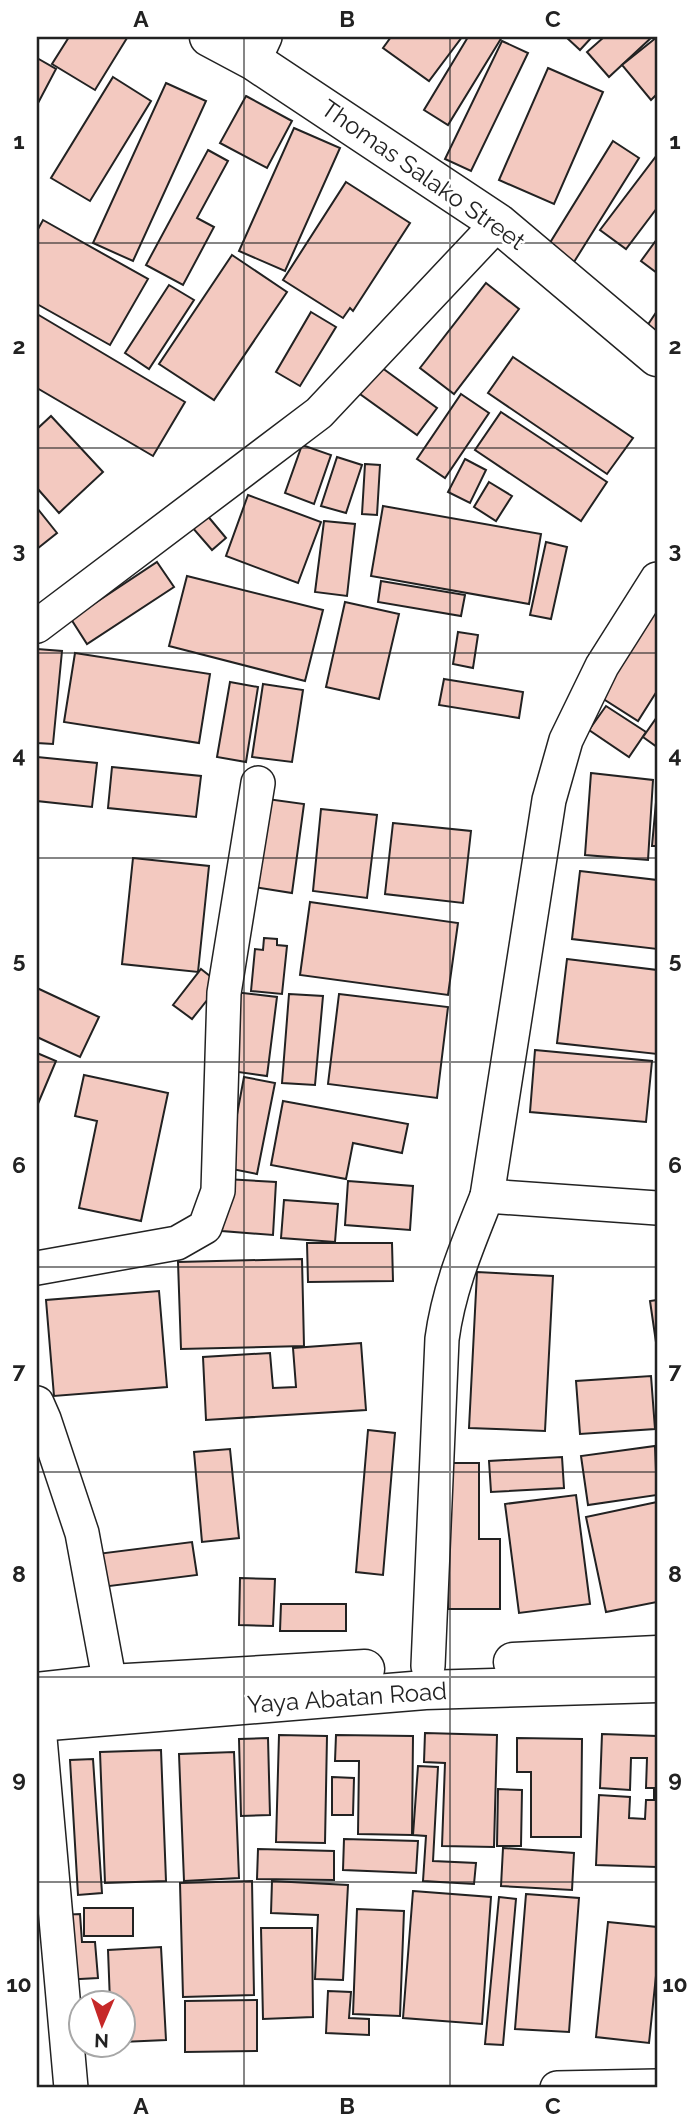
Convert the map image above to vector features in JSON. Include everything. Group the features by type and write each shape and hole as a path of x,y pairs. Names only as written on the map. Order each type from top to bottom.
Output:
{"main road":[{"name":"Thomas Salako Street","path":"209,37 259,49 498,223 657,357"},
{"name":"Yaya Abatan Road","path":"37,1710 110,1684 657,1655"},
{"name":"Yaya Abatan Road","path":"37,1710 425,1690 657,1683"}],"street":[{"path":"37,626 319,413 498,223"},
{"path":"428,1666 442,1339 447,1304 456,1274 487,1196 549,800 566,740 602,666 657,579"},
{"path":"37,1268 177,1243 205,1227 218,1191 224,993 258,783"},
{"path":"487,1196 657,1208"},
{"path":"37,1403 82,1533 110,1684"},
{"path":"37,1710 71,2088"},
{"path":"557,2088 657,2086"}],"building":[{"path":"69,37 127,38 95,90 52,64"},
{"path":"391,37 462,37 429,81 383,48"},
{"path":"468,37 502,37 448,125 424,110"},
{"path":"566,37 592,37 580,50"},
{"path":"604,37 652,37 609,77 587,52"},
{"path":"657,37 657,94 651,100 622,65"},
{"path":"502,41 528,53 471,171 445,159"},
{"path":"37,58 56,69 37,105"},
{"path":"548,68 603,92 554,204 499,180"},
{"path":"113,77 151,101 90,201 51,178"},
{"path":"166,83 206,101 133,261 93,243"},
{"path":"246,96 292,121 267,168 220,143"},
{"path":"294,128 340,148 285,271 239,251"},
{"path":"613,141 639,158 574,262 548,246"},
{"path":"208,150 228,161 197,218 214,227 183,285 146,265"},
{"path":"657,155 657,208 626,249 600,230"},
{"path":"346,182 410,223 353,311 350,308 343,318 283,280"},
{"path":"43,220 148,279 110,345 37,304 37,231"},
{"path":"657,239 657,273 641,261"},
{"path":"232,255 287,292 214,400 159,364"},
{"path":"486,283 519,309 454,394 420,368"},
{"path":"169,285 194,300 149,369 125,353"},
{"path":"657,311 657,333 647,326"},
{"path":"311,312 336,327 300,386 276,372"},
{"path":"37,314 185,402 153,456 37,388"},
{"path":"513,357 633,438 607,474 488,393"},
{"path":"374,362 437,408 417,435 353,389"},
{"path":"461,394 489,413 445,478 417,459"},
{"path":"501,412 607,482 581,521 475,450"},
{"path":"51,416 103,472 59,513 37,488 37,429"},
{"path":"302,445 331,455 314,504 285,493"},
{"path":"337,457 362,465 346,513 321,506"},
{"path":"465,459 486,470 470,503 448,492"},
{"path":"365,464 380,465 377,515 362,514"},
{"path":"489,482 512,496 496,521 474,507"},
{"path":"248,495 321,522 298,583 226,556"},
{"path":"383,506 541,534 529,604 371,576"},
{"path":"37,508 57,533 37,549"},
{"path":"206,514 226,538 212,550 191,526"},
{"path":"324,521 355,524 347,596 315,592"},
{"path":"546,542 567,547 551,619 530,615"},
{"path":"157,562 174,587 87,644 71,619"},
{"path":"187,576 323,610 305,681 169,646"},
{"path":"381,581 465,595 461,616 378,602"},
{"path":"657,594 657,691 638,721 594,693"},
{"path":"345,602 399,614 379,699 326,687"},
{"path":"458,632 478,635 473,668 453,664"},
{"path":"37,649 62,651 53,744 37,743"},
{"path":"75,653 210,674 199,743 64,722"},
{"path":"444,679 523,692 519,718 439,705"},
{"path":"230,682 258,687 246,762 217,757"},
{"path":"263,684 303,690 292,762 252,757"},
{"path":"606,706 646,732 629,757 589,730"},
{"path":"657,717 657,747 643,737"},
{"path":"37,757 97,763 92,807 37,801"},
{"path":"112,767 201,776 196,817 108,808"},
{"path":"591,773 653,780 648,860 585,855"},
{"path":"657,791 657,846 652,846"},
{"path":"260,798 304,804 292,893 248,886"},
{"path":"321,809 377,815 367,898 313,891"},
{"path":"393,823 471,831 463,903 385,894"},
{"path":"133,858 209,866 198,972 122,964"},
{"path":"580,871 657,880 657,949 572,939"},
{"path":"310,902 458,923 448,995 300,975"},
{"path":"264,938 277,939 277,945 287,946 282,994 251,991 255,949 263,950"},
{"path":"567,959 657,970 657,1054 557,1043"},
{"path":"201,969 220,984 192,1019 173,1005"},
{"path":"37,988 99,1017 80,1057 37,1037"},
{"path":"234,992 277,997 267,1076 224,1070"},
{"path":"289,994 323,996 315,1085 282,1083"},
{"path":"339,994 448,1007 437,1098 328,1084"},
{"path":"535,1050 652,1061 646,1122 530,1112"},
{"path":"37,1053 56,1061 37,1106"},
{"path":"84,1075 168,1093 141,1221 79,1208 97,1121 75,1116"},
{"path":"244,1077 275,1083 257,1174 227,1168"},
{"path":"283,1101 408,1124 402,1153 353,1143 346,1179 271,1165"},
{"path":"225,1179 276,1182 273,1235 222,1231"},
{"path":"348,1181 413,1186 410,1230 345,1225"},
{"path":"284,1200 338,1204 335,1242 281,1238"},
{"path":"307,1243 392,1243 393,1281 308,1282"},
{"path":"302,1259 304,1346 181,1349 178,1262"},
{"path":"477,1272 553,1276 545,1431 469,1428"},
{"path":"159,1291 167,1387 54,1396 46,1300"},
{"path":"657,1300 657,1349 650,1301"},
{"path":"361,1343 366,1410 206,1420 203,1357 270,1353 273,1388 296,1387 293,1348"},
{"path":"651,1376 655,1429 580,1434 576,1381"},
{"path":"368,1430 395,1433 383,1575 356,1572"},
{"path":"655,1446 657,1495 588,1505 581,1456"},
{"path":"230,1449 239,1538 202,1542 194,1452"},
{"path":"562,1457 564,1488 491,1492 489,1461"},
{"path":"449,1463 479,1463 479,1539 500,1539 500,1609 448,1609"},
{"path":"576,1495 590,1604 519,1613 505,1504"},
{"path":"657,1502 657,1602 606,1612 586,1517"},
{"path":"192,1542 197,1575 102,1587 97,1554"},
{"path":"240,1578 275,1579 273,1626 239,1625"},
{"path":"281,1604 346,1604 346,1631 280,1631"},
{"path":"425,1733 497,1735 494,1847 442,1846 445,1763 424,1762"},
{"path":"602,1734 657,1736 657,1867 596,1865 599,1795 630,1797 629,1818 645,1819 646,1800 654,1800 654,1788 646,1788 647,1758 631,1758 630,1790 600,1788"},
{"path":"279,1735 327,1736 325,1843 276,1842"},
{"path":"336,1735 413,1736 412,1835 358,1834 359,1761 335,1761"},
{"path":"268,1738 270,1815 241,1816 239,1739"},
{"path":"517,1738 582,1739 581,1837 531,1837 531,1772 517,1772"},
{"path":"161,1750 166,1881 105,1883 100,1752"},
{"path":"234,1752 239,1878 184,1881 179,1754"},
{"path":"93,1759 102,1893 78,1895 70,1760"},
{"path":"418,1766 438,1767 433,1861 476,1863 474,1884 423,1881 426,1836 413,1835"},
{"path":"332,1777 354,1778 353,1815 332,1815"},
{"path":"498,1789 522,1790 521,1846 497,1846"},
{"path":"344,1839 418,1841 416,1873 343,1870"},
{"path":"503,1848 574,1853 572,1890 501,1886"},
{"path":"258,1849 334,1851 334,1880 257,1879"},
{"path":"252,1881 254,1995 183,1997 180,1883"},
{"path":"272,1881 348,1885 343,1980 315,1979 318,1915 271,1913"},
{"path":"413,1891 491,1897 482,2024 403,2018"},
{"path":"526,1894 579,1898 569,2032 515,2029"},
{"path":"499,1897 516,1899 503,2045 485,2044"},
{"path":"84,1908 133,1908 133,1936 84,1936"},
{"path":"357,1909 404,1911 400,2016 353,2014"},
{"path":"80,1914 82,1942 95,1942 98,1978 62,1980 59,1915"},
{"path":"608,1922 657,1927 657,1966 649,2043 596,2037"},
{"path":"261,1928 312,1928 313,2017 263,2019"},
{"path":"161,1947 166,2040 136,2041 136,1988 109,1988 108,1950"},
{"path":"328,1991 351,1992 349,2018 369,2019 369,2035 326,2033"},
{"path":"257,2000 257,2051 185,2052 185,2001"}]}
